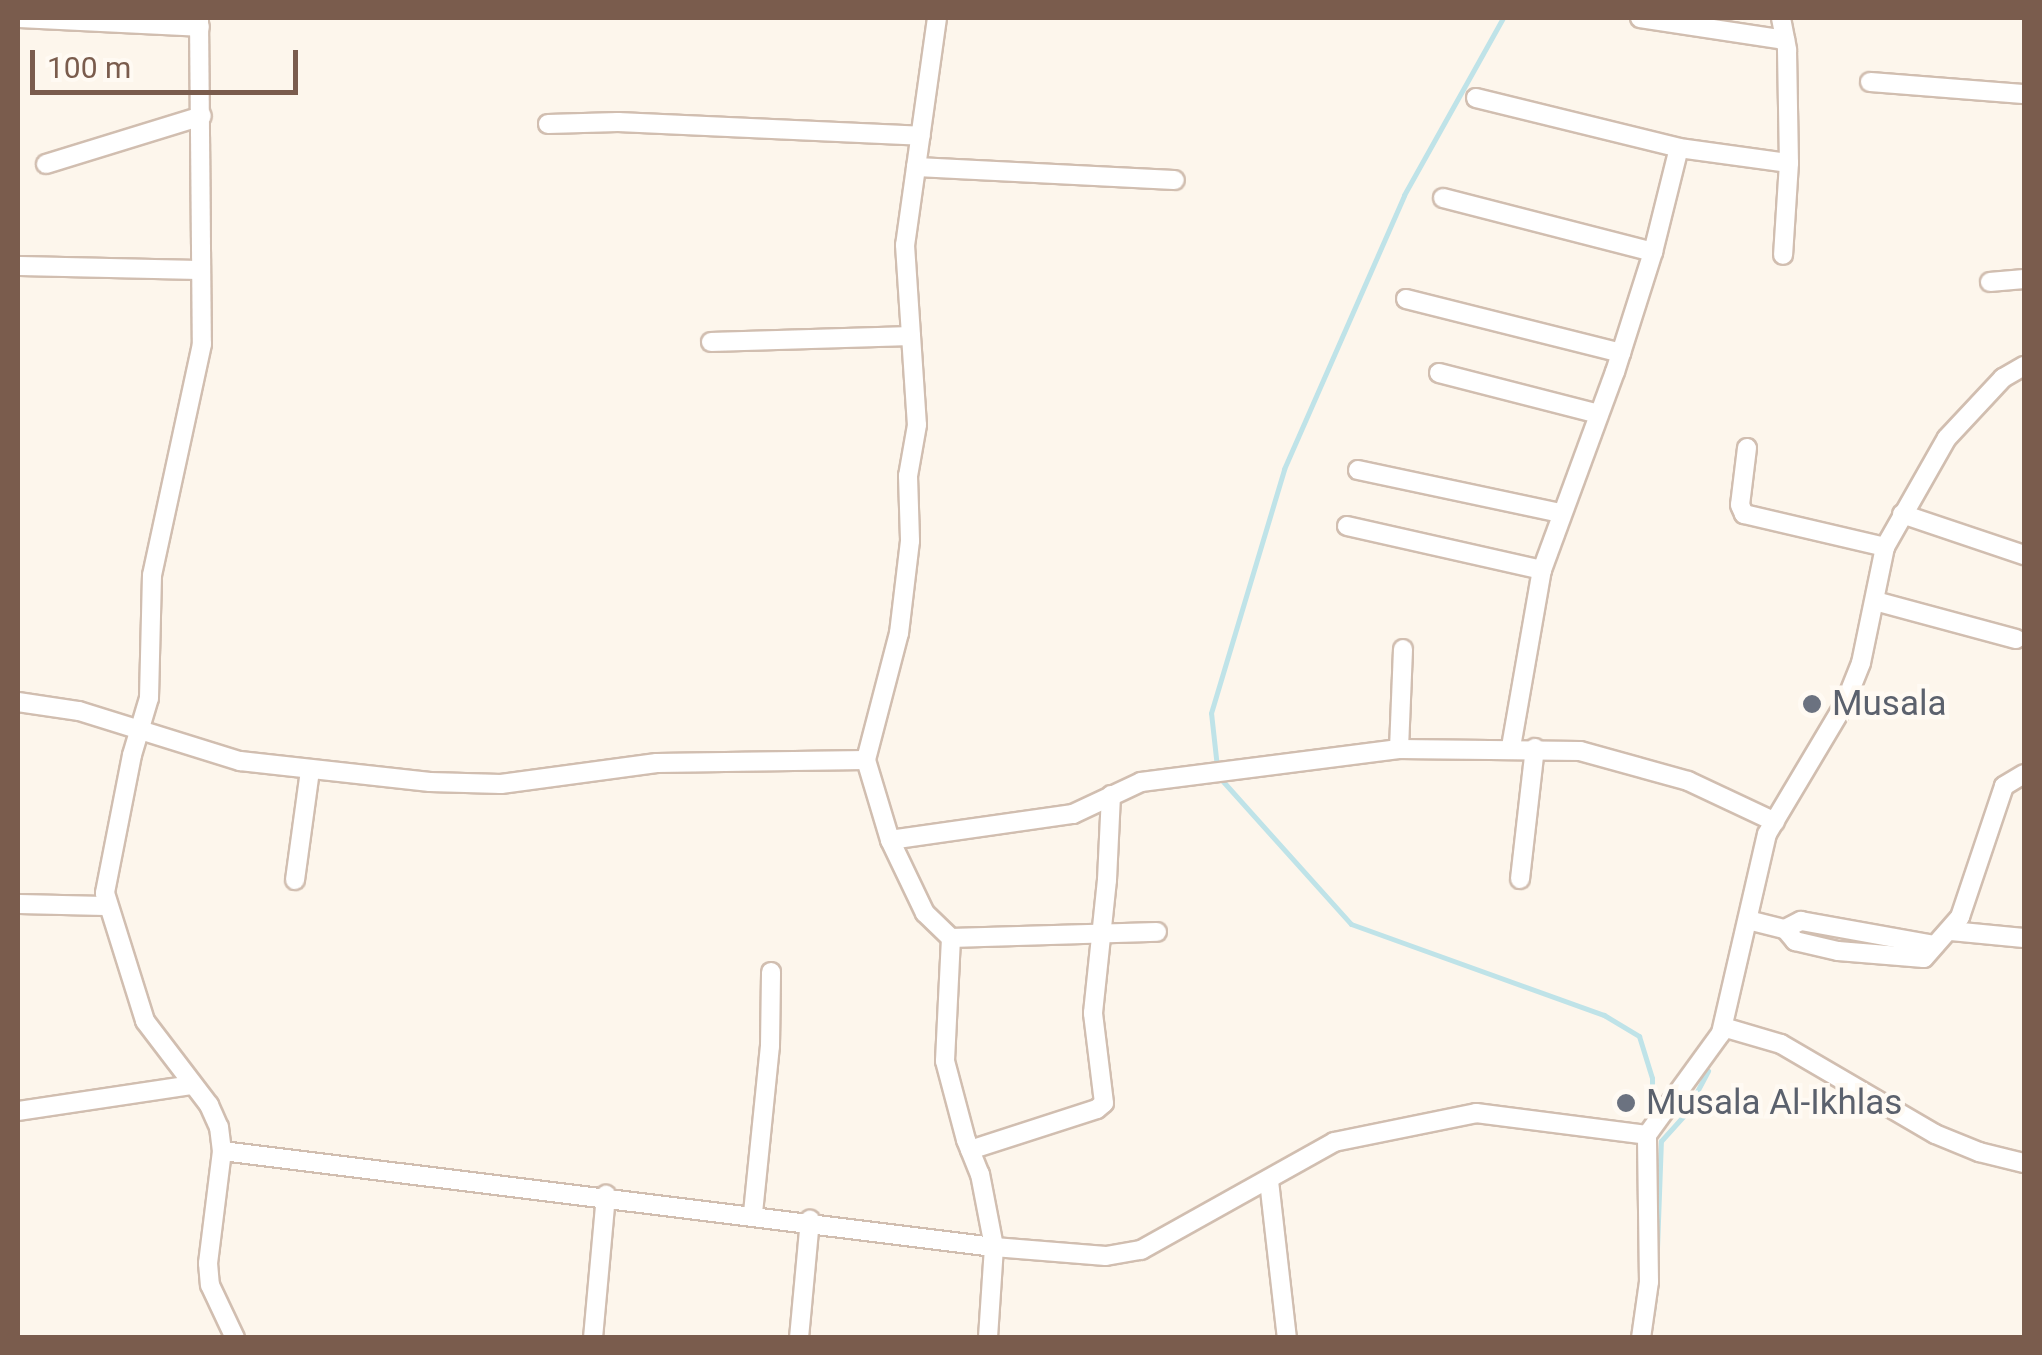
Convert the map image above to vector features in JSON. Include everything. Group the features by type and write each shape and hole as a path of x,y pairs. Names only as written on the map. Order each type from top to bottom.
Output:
{"street":[{"path":"18,18 199,22 202,344 152,575 149,698 107,869 106,906 145,1021 219,1127 222,1151 208,1263 210,1286 235,1338"},
{"path":"936,18 906,246 917,425 908,476 910,540 899,633 866,760 890,840 924,913 951,938 1157,932"},
{"path":"1640,18 1785,40"},
{"path":"1781,18 1790,163 1783,255"},
{"path":"1870,82 2024,94"},
{"path":"1476,98 1679,148 1790,163"},
{"path":"46,164 202,116"},
{"path":"548,124 618,122 921,136"},
{"path":"1511,747 1542,570 1653,252 1679,148"},
{"path":"916,167 1176,180"},
{"path":"1443,198 1653,252"},
{"path":"18,266 138,265 201,270"},
{"path":"1990,282 2024,279"},
{"path":"1406,299 1620,353"},
{"path":"711,342 911,336"},
{"path":"1641,1338 1649,1282 1647,1135 1723,1026 1768,834 1845,703 1861,663 1885,546 1947,438 2003,378 2024,366"},
{"path":"1439,372 1599,414"},
{"path":"1747,448 1740,506 1744,514 1885,546"},
{"path":"1358,470 1561,513"},
{"path":"1902,514 2024,556"},
{"path":"1347,526 1542,570"},
{"path":"1875,602 2016,639"},
{"path":"1399,749 1403,649"},
{"path":"18,702 79,711 240,761 501,784 656,763 866,760"},
{"path":"890,840 1073,814 1141,782 1399,749 1511,747 1580,751 1688,782 1775,822"},
{"path":"1520,879 1535,748"},
{"path":"295,880 310,770"},
{"path":"1748,920 1785,929 1795,941 1838,950 1924,958 1951,930 2004,786 2024,774"},
{"path":"970,1150 1097,1110 1104,1103 1094,1012 1111,795"},
{"path":"18,904 106,906"},
{"path":"1785,929 1801,922 1935,945"},
{"path":"1838,950 1842,929"},
{"path":"1951,930 2024,938"},
{"path":"951,938 945,1061 980,1174 994,1246 988,1338"},
{"path":"752,1213 770,1046 771,972"},
{"path":"1723,1026 1760,1034 1781,1044 1935,1134 1978,1152 2024,1163"},
{"path":"18,1112 192,1085"},
{"path":"222,1151 810,1220 994,1246 1128,1255 1334,1142 1476,1113 1647,1135"},
{"path":"1269,1181 1287,1338"},
{"path":"593,1338 606,1196"},
{"path":"799,1338 810,1220"}],"waterway":[{"path":"1217,767 1211,713 1284,469 1404,195 1503,18"},
{"path":"1220,778 1351,924 1604,1015 1639,1036 1652,1078 1652,1120"},
{"path":"1657,1248 1661,1141 1685,1114 1708,1071"},
{"path":"1653,1313 1656,1289"}],"place":[{"name":"Musala","path":"1812,704"},
{"name":"Musala Al-Ikhlas","path":"1626,1103"}]}
